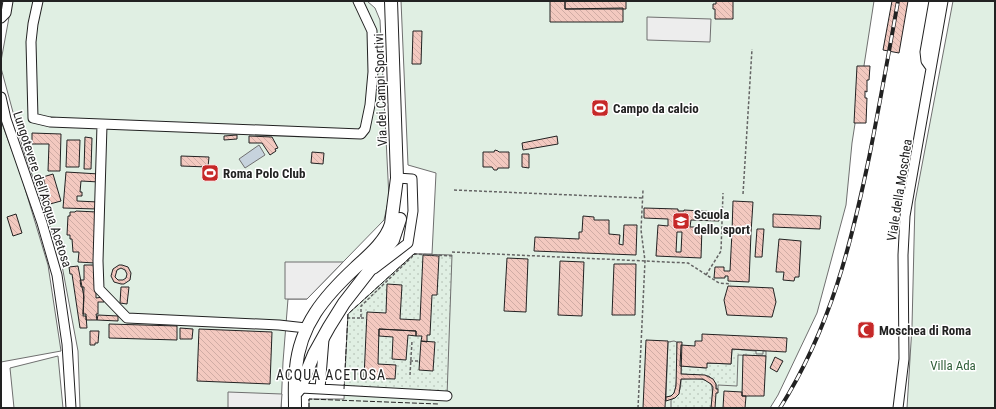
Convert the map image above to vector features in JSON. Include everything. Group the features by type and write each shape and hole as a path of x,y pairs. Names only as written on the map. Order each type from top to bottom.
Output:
{"main road":[{"name":"Via dei Campi Sportivi","path":"295,408 298,391 324,334 364,276 405,225 397,178 391,1"},
{"name":"Via dei Campi Sportivi","path":"298,391 295,380 297,361 300,343 309,322 328,295 385,236 390,228 394,211 397,178"},
{"path":"309,322 319,320 323,325 324,334"}],"street":[{"path":"1,18 6,13 8,1"},
{"path":"38,1 31,42 33,118 50,122 102,125 102,123 236,130 361,134 365,129 370,105 373,72 372,31 358,1"},
{"path":"931,68 926,62 925,52 934,1"},
{"name":"Viale della Moschea","path":"898,408 904,359 903,255 905,216 943,1"},
{"name":"Lungotevere dell'Acqua Acetosa","path":"1,97 6,119 42,223 57,275 67,344 71,408"},
{"path":"102,125 98,261 99,289 127,318 279,325 309,322"},
{"path":"364,276 408,243 409,237 405,225 394,211"},
{"path":"320,389 324,334"},
{"path":"298,391 320,389 447,396"}],"path":[{"path":"743,194 752,49"},
{"path":"454,190 643,198"},
{"path":"638,408 644,261 641,230 643,190"},
{"path":"706,275 721,251 723,193"},
{"path":"452,252 688,263 719,283 731,284"},
{"path":"361,318 361,306 415,254 452,256"},
{"path":"347,318 367,318"},
{"path":"410,375 412,341"},
{"path":"410,360 420,361"}],"green space":[{"name":"Roma Polo Club","path":"12,1 367,1 375,8 380,20 389,198 384,220 307,299 288,299 281,408 80,408 78,351 60,255 23,149 1,68"},
{"path":"401,1 874,1 852,143 846,205 817,313 778,395 770,408 309,408 309,399 344,399 348,314 414,254 432,254 436,173 408,165"},
{"name":"Villa Ada","path":"953,1 995,1 995,408 907,408 912,326 915,202"},
{"path":"1,121 20,172 48,265 61,351 1,362"},
{"path":"414,254 452,255 447,396 344,391 348,314"},
{"path":"668,342 677,342 676,383 674,393 666,397"},
{"path":"732,349 756,351 756,354 763,354 763,351 766,351 766,356 738,355 737,386 718,385 718,389 716,389 716,384 709,376 681,374 681,366 706,368 707,363 731,364"},
{"path":"58,356 63,408 14,408 10,368"},
{"path":"681,379 700,379 711,384 711,408 671,408 671,400 679,391"}],"shaded area":[{"path":"647,17 711,19 710,42 647,40"},
{"path":"259,145 265,155 245,168 239,159"},
{"path":"285,262 343,262 307,299 285,299"},
{"path":"228,392 282,394 281,408 228,408"}],"building":[{"path":"550,1 565,1 565,9 623,8 623,22 550,22"},
{"path":"565,1 626,1 626,9 565,9"},
{"path":"716,1 733,1 733,19 715,19 715,9 713,9 713,4 716,4"},
{"path":"892,1 908,1 899,53 883,50"},
{"path":"413,31 422,31 421,64 412,64"},
{"path":"857,66 870,66 869,80 867,80 867,92 865,91 865,98 867,98 866,123 854,123"},
{"path":"32,133 61,134 60,171 48,171 49,144 32,144"},
{"path":"237,135 237,139 224,140 224,136"},
{"path":"249,136 272,137 278,148 275,149 276,151 270,155 262,143 249,143"},
{"path":"557,136 558,144 523,150 522,143"},
{"path":"85,137 92,138 91,169 84,169"},
{"path":"67,140 80,140 79,167 66,167"},
{"path":"495,150 499,152 509,152 509,168 498,168 497,170 494,170 492,167 483,167 483,152 494,152"},
{"path":"312,152 324,153 323,164 311,163"},
{"path":"522,154 529,154 529,168 522,167"},
{"path":"181,156 209,157 208,167 181,166"},
{"path":"66,172 99,174 99,182 81,181 80,192 82,192 82,196 77,196 77,201 98,202 97,209 63,208"},
{"path":"53,174 61,201 50,204 43,177"},
{"path":"733,201 753,202 751,233 732,232"},
{"path":"644,208 719,212 719,221 691,220 690,227 702,227 701,258 656,256 658,225 668,226 668,219 644,218","holes":["677,232 682,232 681,252 676,252"]},
{"path":"70,212 97,212 95,263 78,262 79,252 73,252 72,239 70,239 70,235 67,235 68,216 70,216"},
{"path":"16,214 22,233 13,236 7,217"},
{"path":"773,214 821,216 820,229 773,227"},
{"path":"583,216 594,217 594,220 609,220 609,234 620,235 619,244 623,245 624,225 637,225 636,255 534,251 535,237 579,239 579,232 582,232"},
{"path":"757,229 764,229 762,257 755,257"},
{"path":"732,232 751,233 749,282 728,281 728,276 725,276 725,278 714,278 715,267 724,267 724,271 730,271"},
{"path":"779,239 801,241 799,277 795,277 794,281 783,280 784,272 776,272"},
{"path":"423,255 439,256 437,295 432,295 430,335 427,335 427,342 421,341 422,336 416,336 416,331 379,329 378,364 396,365 395,379 364,378 367,312 386,313 387,284 402,285 400,319 420,320"},
{"path":"507,258 528,259 526,312 504,311"},
{"path":"560,261 584,262 582,316 558,315"},
{"path":"614,264 636,264 635,315 612,315"},
{"path":"84,265 96,265 96,298 103,297 104,302 98,302 98,314 96,314 97,320 86,320 86,314 83,314 84,287 81,287 80,280 84,280"},
{"path":"119,265 128,267 131,273 130,280 124,284 114,282 111,276 113,269","holes":["121,268 125,270 127,274 126,278 123,280 118,280 115,277 117,270"]},
{"path":"78,266 84,297 83,316 86,316 87,328 80,328 72,274 70,274 69,267"},
{"path":"728,286 773,288 776,302 772,317 727,315 724,300"},
{"path":"121,287 129,287 127,304 120,303"},
{"path":"98,315 118,316 118,321 97,320"},
{"path":"109,324 177,326 177,340 109,338"},
{"path":"180,328 193,329 192,339 180,339"},
{"path":"199,329 272,332 270,384 197,381"},
{"path":"379,329 416,331 416,336 408,335 406,360 392,359 393,337 379,336"},
{"path":"90,331 99,331 98,343 95,343 95,345 90,345"},
{"path":"702,334 787,338 786,352 732,349 731,364 707,363 707,368 680,366 681,345 695,346 695,341 702,341"},
{"path":"646,340 668,341 665,408 643,408"},
{"path":"421,341 435,342 433,371 419,370"},
{"path":"677,342 682,342 681,374 705,375 713,379 716,384 718,393 716,393 715,408 711,408 713,387 703,379 681,379 679,394 675,398 666,401 666,397 671,396 674,393 676,386"},
{"path":"743,355 766,356 764,396 742,396"},
{"path":"775,357 783,361 777,372 770,368"},
{"path":"724,391 742,392 742,396 746,396 745,408 723,408"}],"railway":[{"path":"780,408 798,378 813,347 826,316 847,253 870,153 898,1"}],"fence":[{"path":"344,389 348,314 414,254 417,254"},
{"path":"309,408 309,399 438,404"}],"place":[{"name":"Campo da calcio","path":"600,108"},
{"name":"Roma Polo Club","path":"210,173"},
{"name":"Scuola dello sport","path":"681,221"},
{"name":"Moschea di Roma","path":"866,330"}],"district":[{"name":"ACQUA ACETOSA","path":"331,375"}]}
